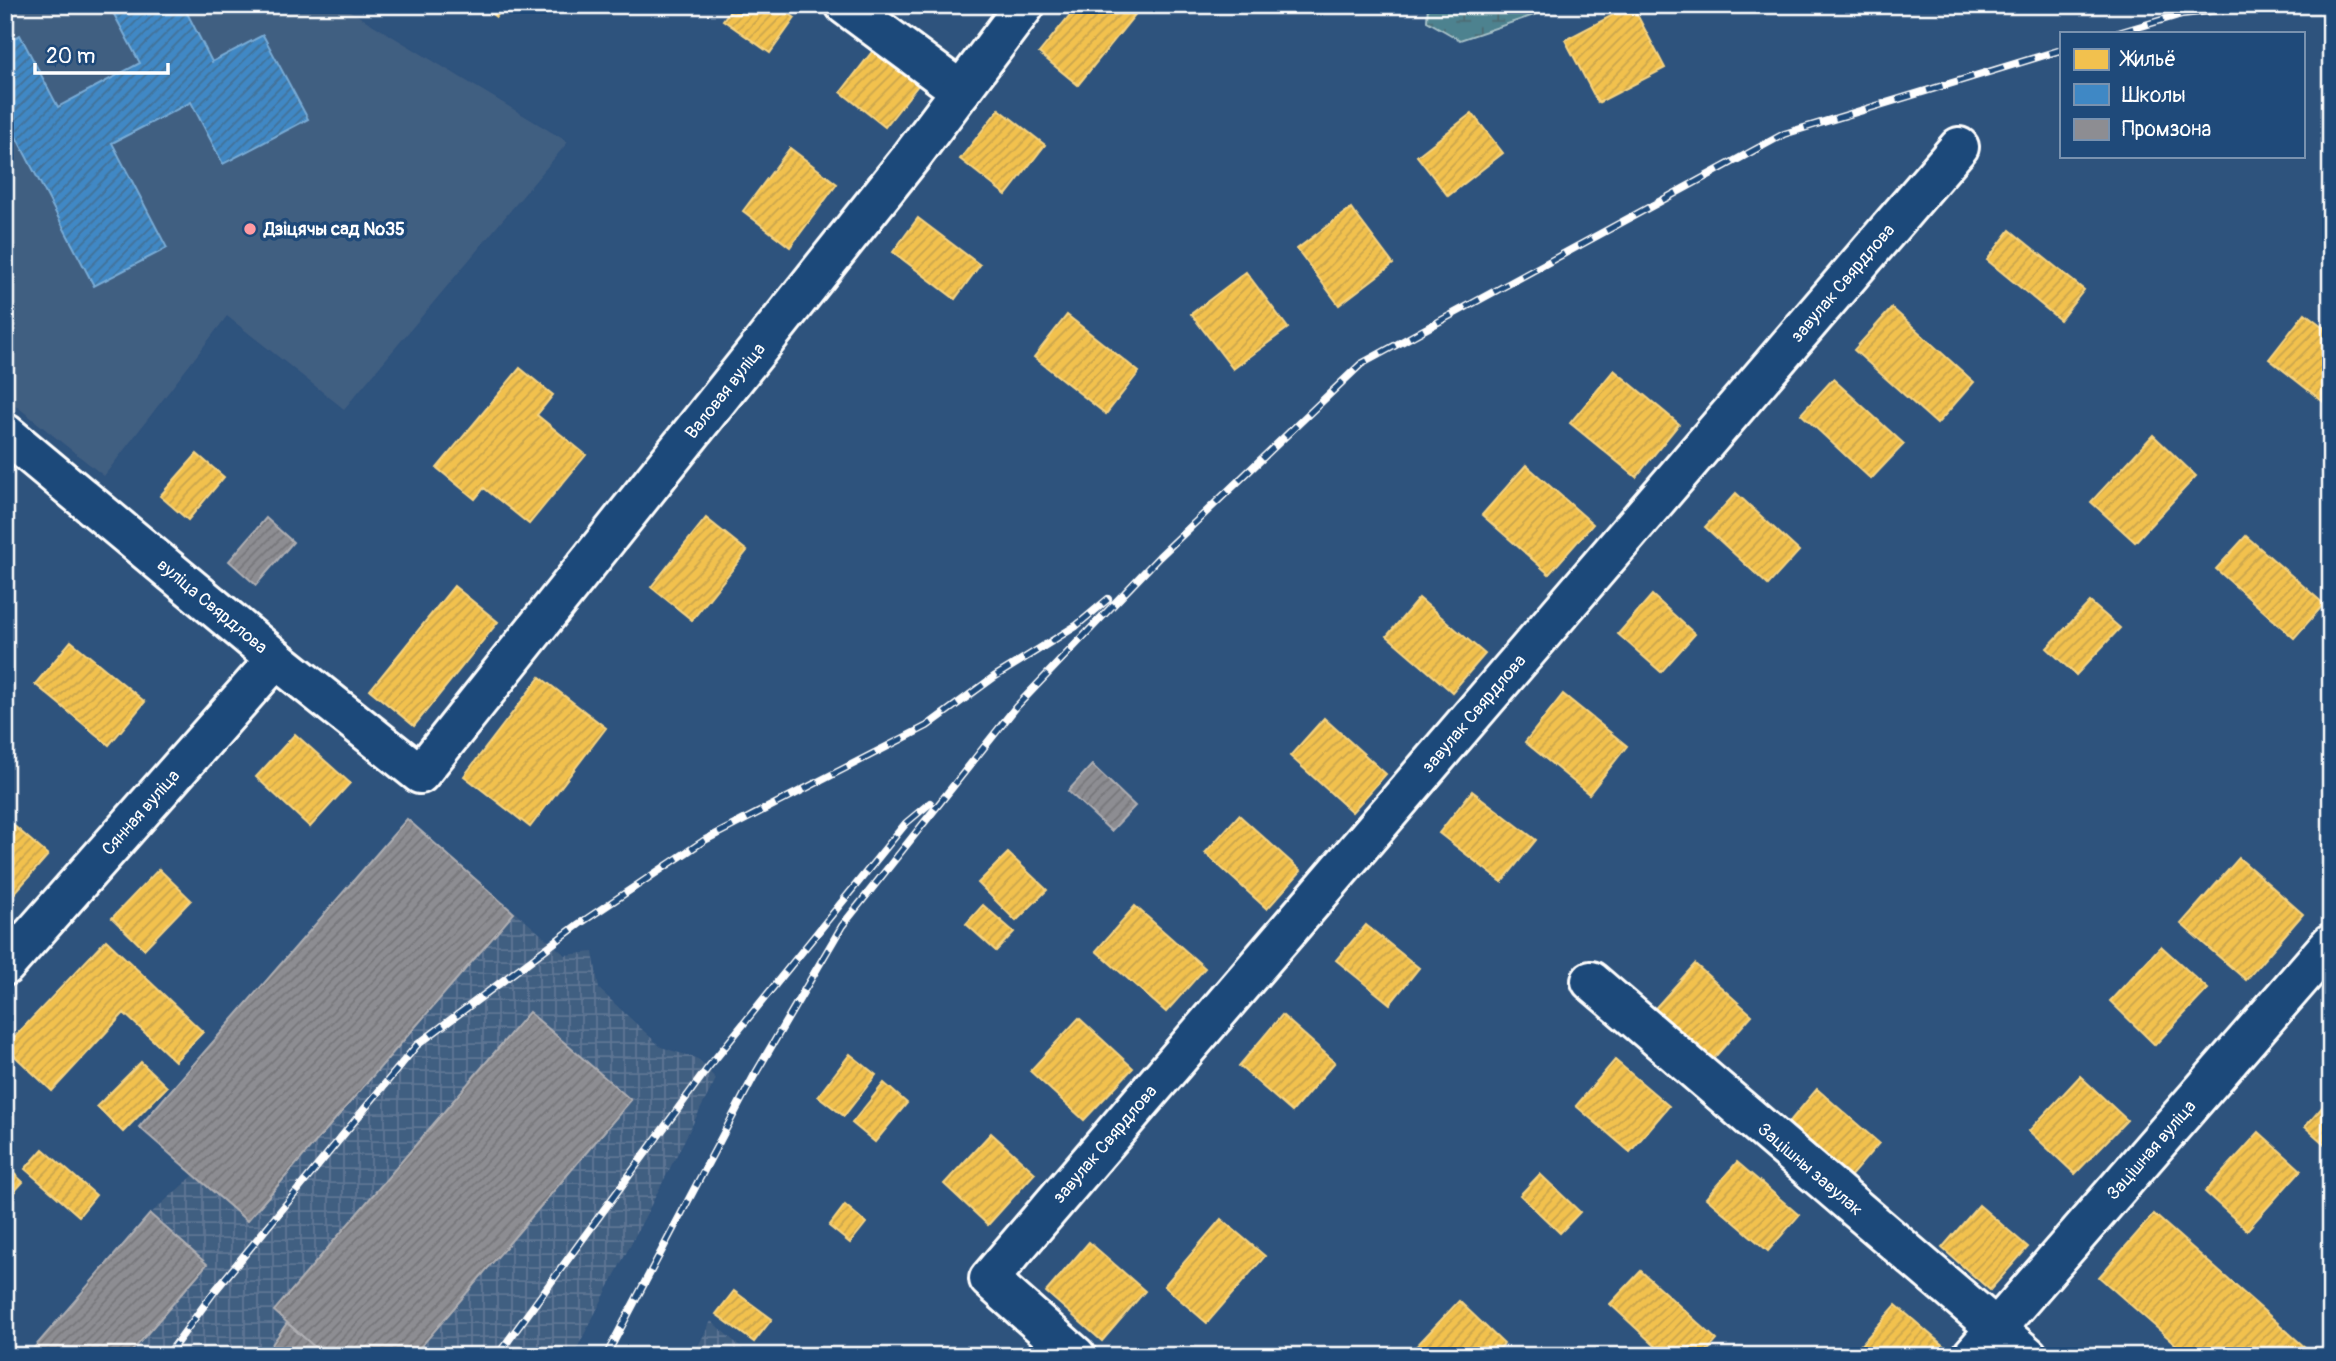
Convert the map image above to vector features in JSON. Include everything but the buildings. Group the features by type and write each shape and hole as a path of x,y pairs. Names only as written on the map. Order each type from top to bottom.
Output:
{"street":[{"path":"845,5 961,91"},
{"name":"Валовая вуліца","path":"420,774 886,188 1026,5"},
{"name":"завулак Свярдлова","path":"1076,1356 989,1279 1959,147"},
{"name":"вуліца Свярдлова","path":"5,433 276,659 420,774"},
{"name":"Сянная вуліца","path":"5,966 276,659"},
{"name":"Зацішная вуліца","path":"1984,1343 2331,943"},
{"name":"Зацішны завулак","path":"1591,981 1984,1343 2028,1356"}],"shaded area":[{"name":"Дзіцячы сад №35","path":"5,5 340,5 568,142 344,409 227,316 104,476 5,397"},
{"path":"407,819 565,955 593,952 599,989 661,1047 698,1059 716,1079 573,1356 27,1356 150,1214 194,1175"},
{"path":"711,1321 751,1356 693,1356"}],"green space":[{"path":"1428,5 1550,5 1546,11 1460,40 1427,21"}],"railway":[{"path":"2121,32 2182,14 2268,5"},
{"path":"606,1356 754,1076 842,926 1016,707 1159,557 1361,364 1784,134 2060,50"},
{"path":"167,1356 214,1292 417,1045 579,924 705,840 927,726 994,677 1076,626 1108,599"},
{"path":"497,1356 707,1069 906,823 930,803"}],"place":[{"name":"Дзіцячы сад №35","path":"250,229"}]}
